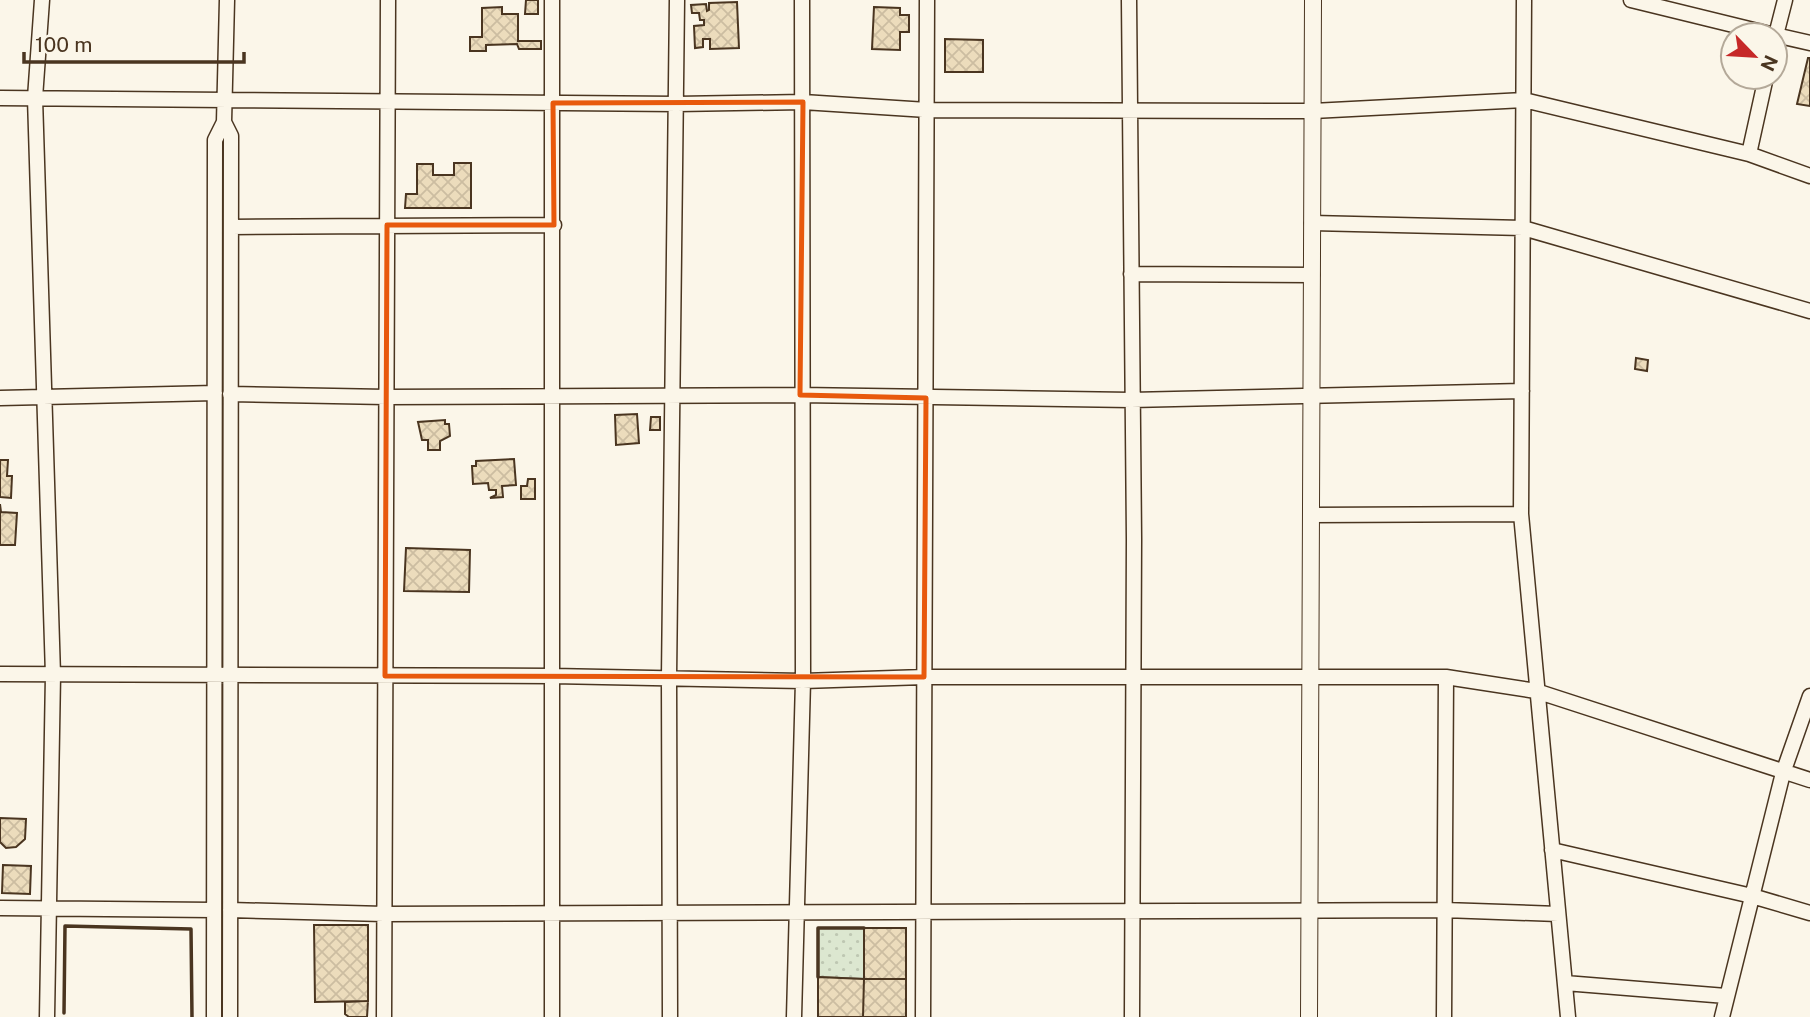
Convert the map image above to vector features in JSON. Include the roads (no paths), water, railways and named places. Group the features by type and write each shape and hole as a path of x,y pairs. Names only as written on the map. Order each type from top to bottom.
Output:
{"street":[{"path":"42,0 35,99 53,675 47,1017"},
{"path":"214,1017 215,140 224,122 227,0"},
{"path":"384,1017 388,0"},
{"path":"552,0 552,1017"},
{"path":"670,1017 669,677 677,0"},
{"path":"794,1017 803,681 800,395 802,0"},
{"path":"923,1017 927,0"},
{"path":"1129,0 1132,1017"},
{"path":"1309,1017 1313,0"},
{"path":"1524,0 1521,514 1568,1017"},
{"path":"1630,0 1719,22"},
{"path":"1779,21 1784,0"},
{"path":"1789,39 1810,43"},
{"path":"1749,154 1763,91"},
{"path":"0,98 387,99 677,104 803,102 927,110 1313,111 1524,100 1749,154 1810,176"},
{"path":"224,122 231,136 230,1017"},
{"path":"1312,222 1523,228 1810,311"},
{"path":"231,227 554,225"},
{"path":"1131,274 1312,275"},
{"path":"230,394 386,397 800,395 1131,400 1522,391"},
{"path":"0,398 215,393"},
{"path":"1311,515 1521,514"},
{"path":"0,674 669,677 803,681 924,677 1446,677 1536,691 1810,780"},
{"path":"1444,1017 1446,677"},
{"path":"1722,1017 1783,773 1810,696"},
{"path":"1552,849 1752,895 1810,913"},
{"path":"0,908 214,910"},
{"path":"230,910 384,914 1444,910 1558,914"},
{"path":"1565,983 1726,996"}]}
